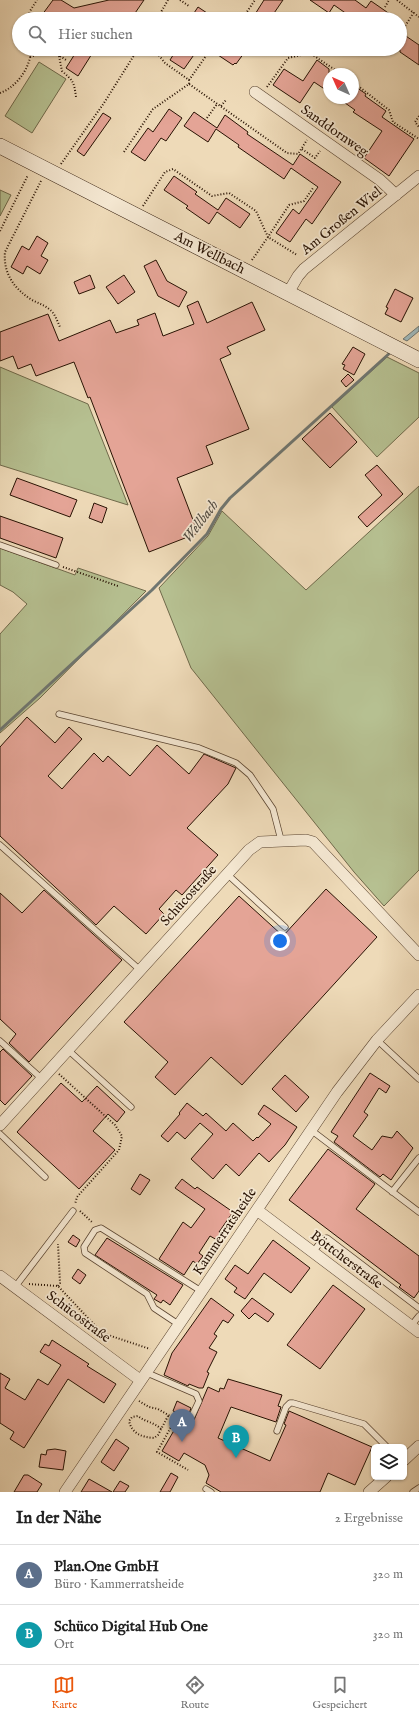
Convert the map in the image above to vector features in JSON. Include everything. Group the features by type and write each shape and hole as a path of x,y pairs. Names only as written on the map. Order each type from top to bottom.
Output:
{"main road":[{"name":"Am Wellbach","path":"0,146 412,356"}],"street":[{"name":"Sanddornweg","path":"258,94 380,180 396,195"},
{"name":"Am Großen Wiel","path":"288,293 304,269 419,176"},
{"name":"Schücostraße","path":"0,1125 227,874 254,846 260,842 306,840 313,842 419,955"},
{"name":"Kammerratsheide","path":"65,1492 142,1376 201,1292 336,1092 377,1040 419,995"},
{"name":"Böttcherstraße","path":"257,1210 415,1329"},
{"name":"Schücostraße","path":"0,1276 142,1376"},
{"path":"407,1457 419,1446"},
{"path":"370,1492 383,1480"}],"lane":[{"path":"0,545 56,565"},
{"path":"59,714 199,748 236,763 250,775 273,809 281,840"},
{"path":"0,845 140,970"},
{"path":"227,874 285,927"},
{"path":"377,1040 419,1079"},
{"path":"0,1041 42,1079"},
{"path":"68,1050 131,1107"},
{"path":"311,1130 419,1212"},
{"path":"0,1134 45,1176"},
{"path":"392,1192 419,1158"},
{"path":"18,1290 73,1211"},
{"path":"178,1324 154,1308 147,1294 85,1253 84,1247 98,1228 101,1228 201,1292"},
{"path":"313,1252 323,1239 327,1238 419,1308"},
{"path":"415,1329 419,1316"},
{"path":"142,1376 196,1394 199,1401 192,1416"},
{"path":"277,1431 286,1407 290,1402 293,1402 364,1424 383,1444"},
{"path":"413,1492 419,1488"}],"path":[{"path":"30,12 37,0"},
{"path":"161,12 168,0"},
{"path":"180,0 189,6"},
{"path":"247,12 255,0"},
{"path":"385,7 390,0"},
{"path":"397,0 419,17"},
{"path":"407,23 414,12"},
{"path":"0,93 18,82 30,57 33,56"},
{"path":"60,56 66,60"},
{"path":"60,56 62,71 69,76 74,84 76,97"},
{"path":"60,327 50,309 23,294 14,285 6,273 4,261 5,252 50,171 104,103 134,56"},
{"path":"159,56 165,64 189,80"},
{"path":"189,84 189,80 206,56"},
{"path":"258,94 288,58 297,56"},
{"path":"314,56 332,68"},
{"path":"189,84 287,153 298,154 313,133"},
{"path":"124,152 153,109 189,84"},
{"path":"359,87 390,110 393,122 419,139"},
{"path":"221,106 226,100"},
{"path":"207,118 217,104"},
{"path":"419,116 416,122 419,127"},
{"path":"400,131 403,128"},
{"path":"302,149 315,158 327,142"},
{"path":"0,231 34,163"},
{"path":"137,215 165,172 173,169 212,196 229,193 256,211 268,237 297,256"},
{"path":"252,260 290,205 304,201 313,188"},
{"path":"56,565 118,586"},
{"path":"52,1068 115,1125 122,1136 119,1150 77,1197 73,1211"},
{"path":"83,1213 98,1228"},
{"path":"55,1236 58,1238 60,1283 58,1286"},
{"path":"18,1290 28,1284 58,1286 102,1333 148,1347 158,1354"},
{"path":"129,1396 149,1407 158,1409 184,1424"},
{"path":"161,1429 150,1421 143,1421 138,1416 132,1417 129,1421 134,1432 143,1437 154,1438 158,1435 168,1416"},
{"path":"175,1420 157,1452 188,1470"}],"green space":[{"path":"39,62 66,79 32,133 5,116"},
{"path":"0,190 11,195 0,216"},
{"path":"387,357 419,373 419,417 377,457 332,407"},
{"path":"0,367 88,404 128,505 0,465"},
{"path":"419,486 419,870 384,906 354,872 191,668 159,588 208,536 222,511 306,590"},
{"path":"0,548 75,575 78,568 146,591 40,698 0,733 0,634 27,604 13,592 0,585"}],"water":[{"path":"419,326 419,331 407,341 403,339"}],"building":[{"path":"53,0 61,0 74,8 109,0 144,0 136,12 44,12"},
{"path":"264,0 283,0 275,12 256,12"},
{"path":"310,0 355,0 366,8 371,1 387,12 344,12 334,5 330,12"},
{"path":"198,7 206,12 195,12"},
{"path":"407,37 419,45 419,65 406,56"},
{"path":"74,56 91,56 78,76 66,68"},
{"path":"173,56 193,56 184,69 170,60"},
{"path":"220,56 242,56 236,64 235,63 233,65"},
{"path":"317,60 328,68 323,68 323,88 314,82 300,103 273,85 284,69 303,81"},
{"path":"359,89 366,94 365,96 386,111 382,117 414,139 389,176 364,158 382,131 353,112 355,110 346,104 359,104"},
{"path":"169,109 182,118 166,141 161,138 145,161 131,152 148,128 153,132"},
{"path":"194,112 217,128 225,115 248,132 247,134 293,165 300,154 341,182 312,224 306,219 290,242 276,233 293,209 299,214 318,187 291,168 284,179 238,147 239,145 216,129 208,142 184,126"},
{"path":"103,113 111,118 84,156 77,151"},
{"path":"174,176 197,192 195,194 218,210 226,198 250,214 240,228 217,212 209,224 186,208 188,206 164,190"},
{"path":"37,236 48,243 41,256 48,260 40,274 27,266 23,274 11,267 22,246 29,250"},
{"path":"156,260 167,281 187,292 179,307 158,296 144,266"},
{"path":"90,275 95,288 79,294 74,282"},
{"path":"124,275 135,292 118,304 106,287"},
{"path":"395,289 413,298 401,322 385,314 388,308 386,307"},
{"path":"198,301 207,323 252,302 265,330 227,347 231,354 220,359 249,429 206,446 213,464 177,478 198,533 149,552 90,397 88,398 74,362 36,376 31,364 18,369 13,356 0,361 0,332 48,314 59,341 110,320 116,333 139,325 137,320 155,313 163,336 194,324 187,306"},
{"path":"353,347 365,354 354,375 343,369 345,365 342,364"},
{"path":"348,374 354,380 346,387 341,381"},
{"path":"330,413 357,442 330,468 302,439"},
{"path":"377,465 403,494 367,527 358,517 382,495 365,475"},
{"path":"17,478 77,500 70,517 10,495"},
{"path":"94,503 107,508 102,523 89,518"},
{"path":"0,516 63,538 56,558 0,538"},
{"path":"27,717 55,743 69,727 82,739 48,776 62,789 94,753 103,762 108,756 130,776 157,745 189,774 204,754 236,768 228,784 187,828 218,855 182,895 176,890 159,909 164,914 146,934 114,906 96,925 0,836 0,747"},
{"path":"326,889 377,937 242,1085 211,1057 175,1095 155,1077 168,1062 124,1022 239,896 283,936"},
{"path":"44,890 122,960 29,1062 9,1043 16,1034 0,1019 0,893 22,913"},
{"path":"3,1049 32,1076 5,1105 0,1100 0,1052"},
{"path":"370,1073 390,1086 386,1093 379,1088 364,1112 368,1115 353,1136 372,1150 382,1136 392,1138 397,1131 413,1148 391,1180 383,1174 380,1177 334,1142 338,1136 331,1132"},
{"path":"285,1075 309,1097 296,1112 272,1089"},
{"path":"61,1083 82,1102 97,1086 125,1112 117,1122 108,1114 93,1131 115,1150 79,1189 17,1132"},
{"path":"187,1103 203,1116 206,1113 226,1131 233,1123 253,1141 257,1137 258,1138 271,1124 258,1114 264,1105 297,1127 285,1145 269,1162 259,1153 239,1176 226,1164 213,1179 191,1159 213,1134 200,1123 185,1139 177,1132 168,1142 161,1136 180,1114 179,1113"},
{"path":"328,1149 375,1184 356,1209 419,1256 419,1291 414,1298 399,1287 401,1285 289,1200"},
{"path":"140,1174 150,1180 140,1195 131,1189"},
{"path":"182,1179 195,1189 197,1187 233,1212 219,1232 221,1233 217,1240 210,1236 199,1253 203,1256 197,1264 193,1261 184,1275 159,1259 183,1222 191,1228 205,1209 175,1188"},
{"path":"73,1235 80,1240 76,1247 68,1242"},
{"path":"107,1238 183,1285 170,1305 163,1300 161,1303 154,1299 157,1295 95,1255"},
{"path":"273,1240 310,1268 291,1293 264,1273 245,1299 234,1292 237,1288 225,1279 235,1265 248,1274"},
{"path":"78,1269 86,1275 80,1284 72,1278"},
{"path":"333,1285 365,1309 320,1369 287,1345"},
{"path":"211,1298 234,1315 228,1323 223,1320 214,1334 217,1336 209,1348 217,1352 207,1372 209,1373 203,1388 189,1384 188,1386 164,1375 172,1353"},
{"path":"252,1298 274,1314 268,1322 255,1313 249,1319 241,1311"},
{"path":"52,1340 89,1364 87,1366 116,1384 104,1403 68,1379 24,1448 10,1439 14,1432 0,1423 0,1373 10,1379 5,1388 25,1400 38,1379 48,1385 61,1365 40,1352 45,1344 49,1346"},
{"path":"228,1379 282,1395 278,1406 281,1407 276,1422 231,1407 218,1438 270,1461 286,1425 284,1424 289,1411 371,1447 355,1485 328,1473 320,1492 221,1492 206,1483 209,1475 205,1465 184,1453 179,1461 162,1451 183,1415 173,1411 177,1401 191,1408 188,1417 190,1420 194,1420 208,1387 219,1392 220,1388 224,1389"},
{"path":"116,1439 129,1448 114,1471 101,1462"},
{"path":"55,1449 66,1451 63,1470 39,1467 41,1454 46,1455 47,1450"},
{"path":"171,1473 178,1477 170,1492 160,1492"},
{"path":"24,1475 28,1475 42,1484 37,1492 14,1492"},
{"path":"89,1479 112,1492 81,1492"},
{"path":"120,1481 129,1486 125,1492 113,1492"}],"waterway":[{"name":"Wellbach","path":"0,730 152,590 207,534 221,509 230,498 392,351"}],"place":[{"name":"Plan.One GmbH","path":"182,1442"},
{"name":"Schüco Digital Hub One","path":"236,1458"}]}
